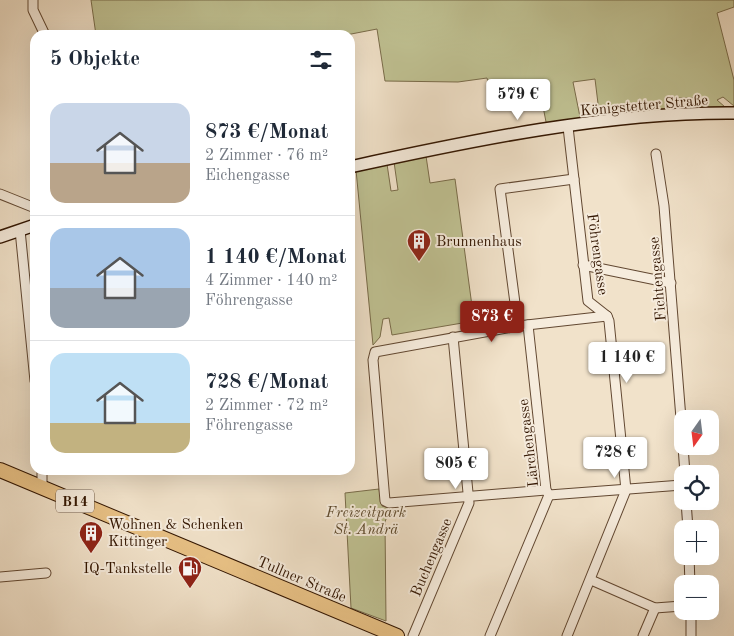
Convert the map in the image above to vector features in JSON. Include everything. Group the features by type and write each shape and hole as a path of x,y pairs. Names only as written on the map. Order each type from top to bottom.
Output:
{"main road":[{"name":"Königstetter Straße","path":"355,165 443,146 568,127 685,114 734,113"},
{"path":"0,236 30,227"},
{"name":"Tullner Straße","path":"0,470 397,636"}],"street":[{"path":"33,0 33,10 43,30"},
{"name":"Föhrengasse","path":"567,636 626,490 610,321 588,301 568,127"},
{"name":"Fichtengasse","path":"656,154 664,206 680,410"},
{"path":"518,326 500,189 574,179"},
{"path":"0,194 30,206"},
{"path":"20,230 30,331"},
{"path":"583,265 671,283"},
{"path":"606,316 518,326 375,352 373,360 386,501 389,503 469,496 626,490 674,486"},
{"name":"Lärchengasse","path":"490,636 547,492 528,325"},
{"name":"Buchengasse","path":"413,636 469,503 453,338"},
{"path":"42,475 42,488"},
{"path":"0,577 46,573"},
{"path":"591,580 654,608 674,607"},
{"path":"643,636 654,608"},
{"path":"691,620 691,636"}],"green space":[{"path":"91,0 734,0 734,7 717,13 734,80 734,106 723,97 717,100 725,107 696,108 695,98 678,98 678,109 600,120 595,79 573,82 581,122 547,127 538,81 489,86 487,78 458,82 385,81 377,29 355,33 355,30 95,30"},
{"path":"426,156 430,183 455,179 474,321 392,335 389,318 383,319 380,337 373,345 356,170 387,164 391,191 398,190 394,162"},
{"name":"Freizeitpark St. Andrä","path":"379,489 382,506 390,508 385,522 386,621 351,608 345,493"}],"place":[{"name":"Brunnenhaus","path":"419,262"},
{"name":"Wohnen & Schenken Kittinger","path":"91,554"},
{"name":"IQ-Tankstelle","path":"190,589"}]}
